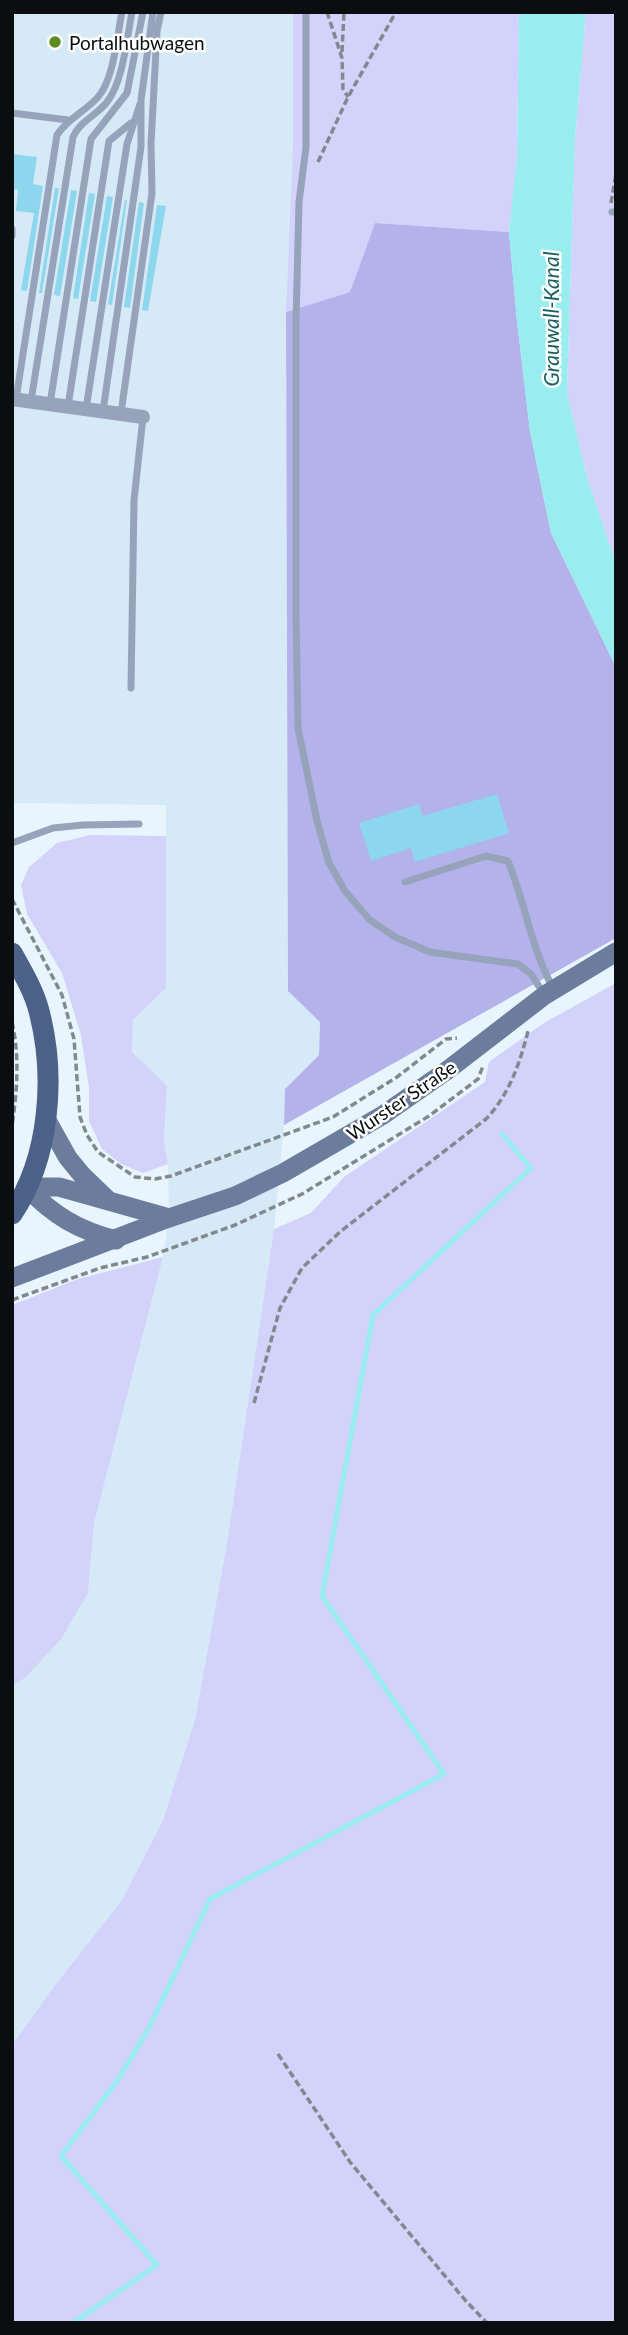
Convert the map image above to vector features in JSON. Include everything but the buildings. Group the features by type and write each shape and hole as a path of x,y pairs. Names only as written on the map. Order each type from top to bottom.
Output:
{"main road":[{"name":"Wurster Straße","path":"12,1278 169,1218 235,1196 321,1153 449,1069 549,992 616,952"},
{"path":"12,953 39,1009 46,1043 48,1078 38,1158 12,1214"},
{"path":"45,1117 68,1158 109,1200"},
{"path":"26,1187 59,1187 169,1218"},
{"path":"26,1187 47,1209 67,1222 116,1240"}],"street":[{"path":"20,400 143,417"}],"lane":[{"path":"20,400 57,135 68,120 98,97 108,80 122,12"},
{"path":"20,400 73,136 76,128 90,120 108,102 115,89 132,12"},
{"path":"50,404 90,139 127,93 143,12"},
{"path":"103,411 141,147 141,100 153,12"},
{"path":"121,413 152,193 151,144 157,31 161,12"},
{"path":"306,12 306,147 299,202 296,321 296,613 298,728 315,810 329,863 345,891 370,920 395,937 430,952 518,964 549,992"},
{"path":"86,409 127,144 141,100"},
{"path":"12,113 68,120"},
{"path":"68,406 108,141 132,122"},
{"path":"12,229 12,236"},
{"path":"131,688 134,500 143,417"},
{"path":"12,843 53,828 139,824"},
{"path":"405,882 486,856 508,861 547,976 549,992"}],"path":[{"path":"327,12 342,58"},
{"path":"344,12 343,89 348,97"},
{"path":"316,167 348,97 397,12"},
{"path":"614,212 611,200 616,174"},
{"path":"12,899 62,995 74,1039 80,1117 87,1135 98,1152 135,1177 155,1179 171,1176 332,1117 397,1077 446,1039 463,1038"},
{"path":"254,1403 280,1308 302,1268 341,1231 486,1119 499,1106 515,1073 528,1034 530,1023 523,1011"},
{"path":"12,1023 17,1046 18,1087 12,1126"},
{"path":"278,2054 350,2162 465,2300 488,2323"}],"shaded area":[{"path":"12,12 293,12 293,144 286,312 288,991 320,1021 319,1055 285,1089 274,1229 227,1543 195,1720 163,1820 122,1900 12,2045 12,1687 26,1677 88,1593 94,1523 163,1257 169,1218 168,1164 164,1140 167,1087 132,1053 133,1020 166,988 166,805 12,803"},
{"path":"293,12 519,12 517,157 509,232 375,223 350,292 286,312 293,144"},
{"path":"586,12 616,12 616,564 587,478 567,393 575,139"},
{"path":"375,223 509,232 530,431 551,533 616,667 616,938 284,1125 285,1089 319,1055 320,1022 288,991 286,312 350,292"},
{"path":"90,835 166,836 166,988 133,1020 132,1052 167,1086 164,1140 168,1164 143,1173 121,1164 102,1149 89,1121 89,1088 81,1035 62,973 27,914 21,885 29,867 57,843"},
{"path":"616,983 616,2323 12,2323 12,2045 122,1900 163,1820 195,1720 227,1543 274,1229 311,1213 344,1177 485,1082 489,1062 544,1023"},
{"path":"163,1257 94,1523 88,1593 61,1639 26,1677 12,1687 12,1305 78,1279"}],"water":[{"name":"Grauwall-Kanal","path":"519,12 586,12 575,139 567,393 587,478 616,564 616,667 551,533 530,431 509,232 517,157"}],"waterway":[{"path":"73,2323 157,2265 61,2156 117,2081 149,2028 210,1899 444,1774 322,1596 373,1315 531,1168 502,1134"}],"place":[{"name":"Portalhubwagen","path":"55,42"}]}
